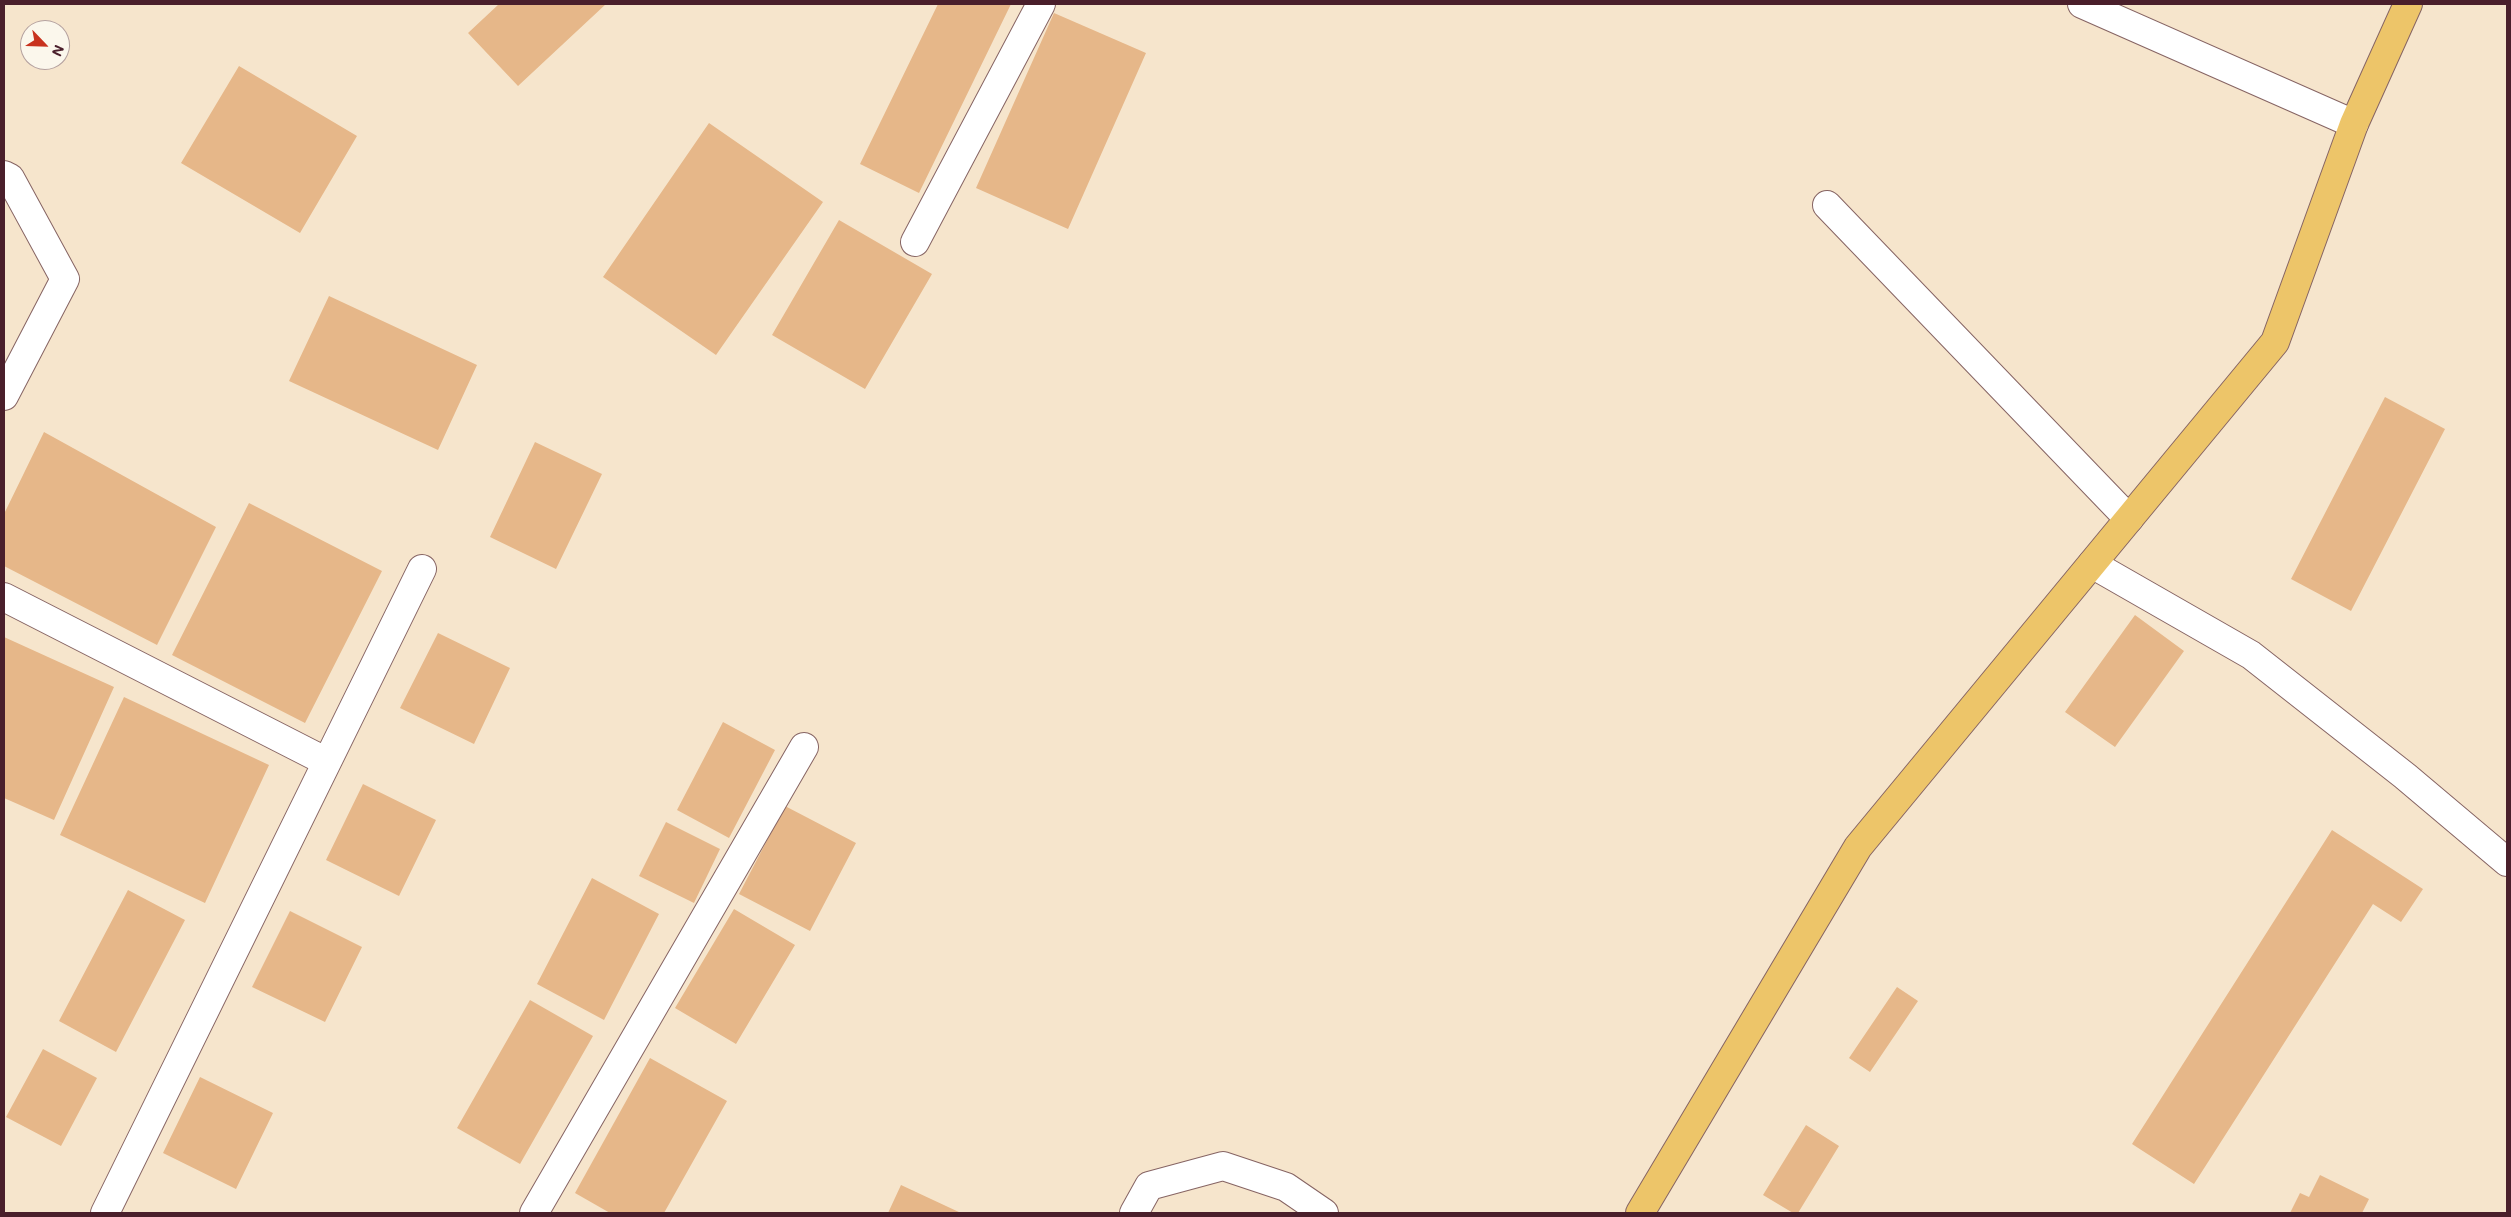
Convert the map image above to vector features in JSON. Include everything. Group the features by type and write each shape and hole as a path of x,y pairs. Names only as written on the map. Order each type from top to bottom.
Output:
{"main road":[{"path":"1640,1213 1858,847 2275,342 2354,124 2408,4"}],"street":[{"path":"915,242 1041,4"},
{"path":"2082,4 2354,124"},
{"path":"4,175 10,178 65,279 4,396"},
{"path":"1827,205 2129,519"},
{"path":"2092,564 2251,655 2405,776 2507,862"},
{"path":"105,1213 422,569"},
{"path":"4,597 327,762"},
{"path":"534,1213 804,747"},
{"path":"1134,1213 1149,1186 1223,1166 1286,1187 1324,1213"}],"building":[{"path":"499,4 606,4 518,86 468,33"},
{"path":"938,4 1011,4 919,193 860,164"},
{"path":"1054,13 1146,53 1068,229 976,188"},
{"path":"239,66 357,136 300,233 181,163"},
{"path":"709,123 823,202 716,355 603,277"},
{"path":"839,220 932,274 865,389 772,335"},
{"path":"329,296 477,365 438,450 289,381"},
{"path":"2385,397 2445,429 2351,611 2291,579"},
{"path":"44,432 216,527 157,645 4,566 4,514"},
{"path":"535,442 602,474 556,569 490,537"},
{"path":"249,503 382,571 305,723 172,655"},
{"path":"2135,615 2184,651 2115,747 2065,712"},
{"path":"438,633 510,668 474,744 400,708"},
{"path":"4,637 114,687 54,820 4,798"},
{"path":"124,697 269,765 205,903 60,835"},
{"path":"723,722 775,750 729,838 677,810"},
{"path":"363,784 436,820 399,896 326,860"},
{"path":"785,806 856,843 810,931 739,894"},
{"path":"666,822 720,849 694,903 639,876"},
{"path":"2332,830 2423,889 2401,922 2373,904 2194,1184 2132,1144"},
{"path":"592,878 659,914 604,1020 537,984"},
{"path":"128,890 185,920 116,1052 59,1021"},
{"path":"734,909 795,945 736,1044 675,1008"},
{"path":"290,911 362,947 325,1022 252,987"},
{"path":"1897,987 1918,1001 1870,1072 1849,1058"},
{"path":"530,1000 593,1036 520,1164 457,1128"},
{"path":"43,1049 97,1078 61,1146 6,1117"},
{"path":"650,1058 727,1101 664,1213 610,1213 575,1193"},
{"path":"200,1077 273,1113 236,1189 163,1153"},
{"path":"1806,1125 1839,1146 1798,1213 1793,1213 1763,1195"},
{"path":"2320,1175 2369,1199 2362,1213 2290,1213 2300,1193 2309,1197"},
{"path":"901,1185 961,1213 888,1213"}]}
